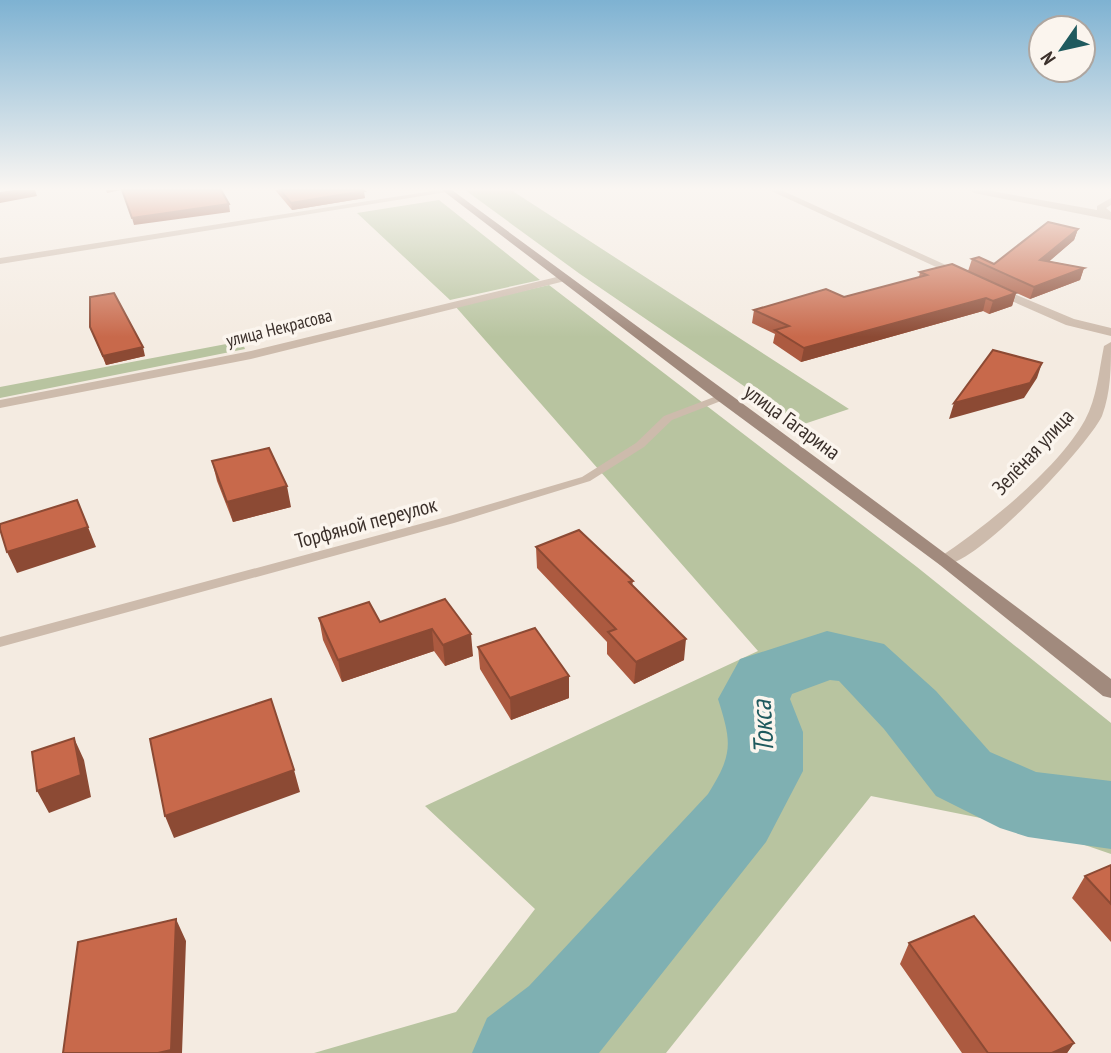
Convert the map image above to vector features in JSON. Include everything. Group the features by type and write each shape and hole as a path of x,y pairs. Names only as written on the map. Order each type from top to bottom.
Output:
{"main road":[{"name":"улица Гагарина","path":"513,239 946,561 1111,690"}],"street":[{"path":"0,261 138,239"},
{"path":"883,239 975,281"},
{"name":"улица Некрасова","path":"0,404 251,355 565,278"},
{"path":"987,287 1070,322 1111,332"},
{"name":"Зелёная улица","path":"946,561 962,552 1022,500 1069,451 1093,418 1111,346"}],"lane":[{"name":"Торфяной переулок","path":"0,642 450,520 586,479 640,446 668,418 722,397"}],"green space":[{"path":"385,239 488,239 540,280 450,300"},
{"path":"532,239 587,239 849,409 801,425"},
{"path":"549,285 917,567 1111,723 1111,854 1041,830 871,796 666,1053 314,1053 456,1012 535,909 425,806 758,651 455,306"},
{"path":"242,341 245,349 0,398 0,387"}],"building":[{"path":"1026,239 1066,239 1040,260 1084,268 1034,287 972,259 979,257 994,264"},
{"path":"952,264 1016,293 993,301 986,298 804,348 775,330 789,326 754,310 826,289 844,297 927,275 920,272"},
{"path":"114,293 143,347 103,356 90,327 90,297"},
{"path":"993,350 1042,363 1030,383 954,403"},
{"path":"269,448 287,486 227,502 212,461"},
{"path":"77,500 88,527 7,552 0,524"},
{"path":"579,530 633,581 629,582 686,639 636,662 608,632 616,629 536,547"},
{"path":"445,599 471,634 443,645 432,629 338,660 319,618 369,602 380,622"},
{"path":"535,628 569,676 510,698 478,647"},
{"path":"271,699 294,770 165,816 150,739"},
{"path":"74,738 81,775 37,791 32,752"},
{"path":"1111,865 1111,904 1085,876"},
{"path":"974,916 1074,1043 1052,1053 988,1053 909,943"},
{"path":"176,919 171,1050 158,1053 63,1053 78,942"}],"waterway":[{"name":"Токса","path":"522,1053 563,1020 737,818 764,771 766,732 754,699 765,677 827,655 860,661 910,710 963,774 1028,804 1111,815"}]}
